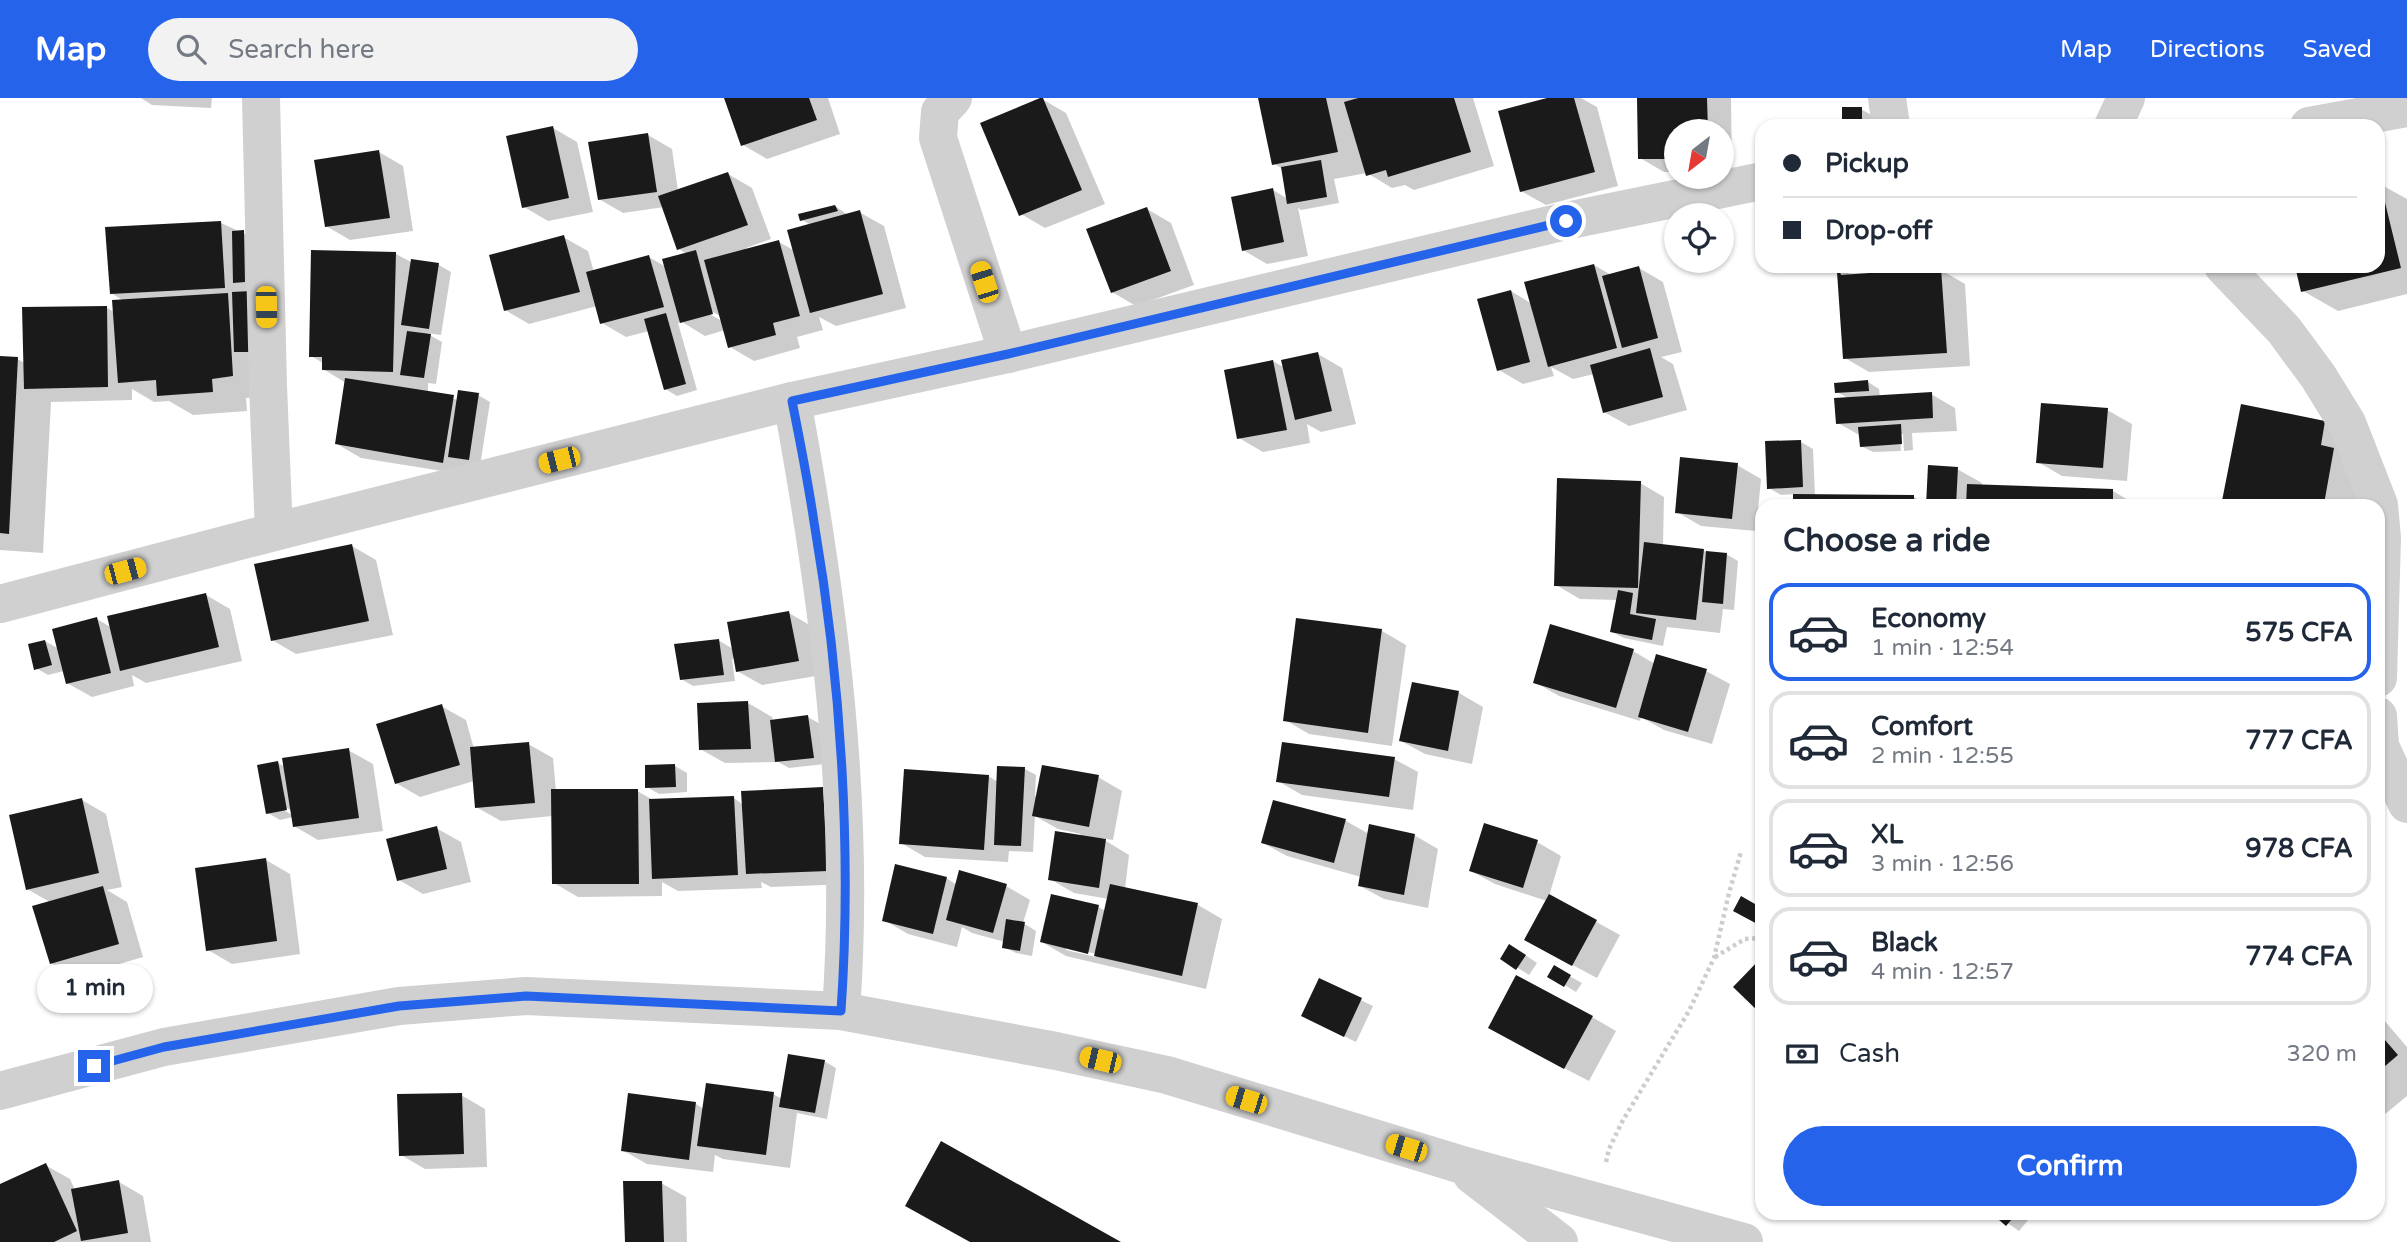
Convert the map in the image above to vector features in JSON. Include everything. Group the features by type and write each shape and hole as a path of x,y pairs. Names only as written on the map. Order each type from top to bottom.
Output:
{"street":[{"path":"261,98 274,532"},
{"path":"953,98 940,113 937,138 1008,354"},
{"path":"1887,98 1890,119"},
{"path":"2116,119 2126,98"},
{"path":"2347,119 2407,108"},
{"path":"0,604 792,401 1008,354 1566,221 1755,182"},
{"path":"2230,273 2284,330 2318,376 2347,423 2376,499"},
{"path":"792,401 815,524 835,682 843,820 845,930 841,1011"},
{"path":"2385,755 2407,804"},
{"path":"0,1091 164,1047 399,1006 526,996 841,1011 1056,1051 1167,1075 1459,1164 1744,1242"},
{"path":"1459,1164 1559,1242"}],"path":[{"path":"1597,1200 1614,1140 1689,1011 1714,958 1728,893 1741,852"},
{"path":"1714,958 1745,939 1755,938"}],"building":[{"path":"724,98 809,98 817,120 741,146"},
{"path":"1043,98 1082,190 1019,216 980,123"},
{"path":"1258,98 1326,98 1338,152 1272,165"},
{"path":"1358,98 1454,98 1471,152 1388,177 1386,170 1366,176 1344,102"},
{"path":"1547,98 1574,98 1595,172 1520,192 1498,111"},
{"path":"1637,98 1707,98 1708,119 1664,119 1664,159 1638,159"},
{"path":"1842,107 1862,107 1862,119 1842,119"},
{"path":"553,126 569,198 522,208 506,136"},
{"path":"648,133 657,192 598,200 588,142"},
{"path":"379,150 390,218 325,227 314,160"},
{"path":"1321,160 1327,197 1287,204 1281,167"},
{"path":"728,172 748,225 677,250 658,196"},
{"path":"1273,188 1284,242 1242,251 1231,197"},
{"path":"2385,203 2401,268 2385,272"},
{"path":"835,205 838,211 800,221 798,214"},
{"path":"1147,207 1171,271 1111,293 1086,229"},
{"path":"860,210 883,294 810,313 787,230"},
{"path":"221,221 225,288 110,294 105,227"},
{"path":"244,230 245,282 233,283 232,231"},
{"path":"564,235 580,292 504,311 489,255"},
{"path":"779,240 800,316 773,323 776,335 728,348 704,260"},
{"path":"311,250 396,252 393,372 322,370 322,357 309,357"},
{"path":"696,250 713,314 680,323 662,259"},
{"path":"649,255 664,307 600,324 586,272"},
{"path":"411,259 439,263 429,329 401,325"},
{"path":"1594,264 1617,348 1548,367 1524,282"},
{"path":"1639,266 1658,338 1622,348 1602,276"},
{"path":"1837,273 1941,273 1947,353 1843,359"},
{"path":"2297,273 2380,273 2301,292"},
{"path":"1511,290 1530,362 1497,371 1477,299"},
{"path":"251,291 253,352 234,352 232,292"},
{"path":"228,293 233,376 212,379 213,392 157,396 156,380 118,383 112,300"},
{"path":"107,306 108,387 24,389 22,307"},
{"path":"666,313 686,384 664,390 644,319"},
{"path":"407,331 431,334 424,378 400,375"},
{"path":"1650,348 1663,397 1603,413 1590,365"},
{"path":"1318,352 1332,411 1295,420 1281,360"},
{"path":"0,356 18,357 9,534 0,533"},
{"path":"1273,360 1287,430 1237,439 1224,370"},
{"path":"345,378 454,395 443,463 335,444"},
{"path":"1868,380 1869,391 1835,393 1834,383"},
{"path":"458,390 479,393 469,460 448,457"},
{"path":"1932,392 1933,418 1836,424 1834,398"},
{"path":"2041,403 2108,408 2103,468 2036,463"},
{"path":"2241,404 2325,421 2321,445 2334,448 2325,499 2222,499"},
{"path":"1901,424 1902,444 1860,447 1858,427"},
{"path":"1801,440 1803,487 1767,489 1765,441"},
{"path":"1680,457 1738,463 1732,519 1675,513"},
{"path":"1928,465 1958,467 1956,499 1926,499"},
{"path":"1557,478 1641,481 1638,588 1554,586"},
{"path":"1967,484 2113,489 2113,499 1966,499"},
{"path":"1793,494 1914,495 1914,499 1793,499"},
{"path":"1644,542 1704,549 1696,620 1636,613"},
{"path":"352,544 369,621 271,641 254,564"},
{"path":"1706,551 1727,553 1723,604 1702,602"},
{"path":"1618,590 1633,593 1630,614 1656,619 1652,640 1610,632"},
{"path":"206,593 219,647 120,671 107,616"},
{"path":"789,611 799,661 736,672 727,622"},
{"path":"97,617 111,673 66,684 52,629"},
{"path":"1296,618 1382,629 1368,733 1283,721"},
{"path":"1550,624 1634,649 1616,708 1533,683"},
{"path":"719,639 724,675 680,680 674,644"},
{"path":"45,640 52,665 34,670 28,644"},
{"path":"1656,654 1707,669 1688,732 1638,717"},
{"path":"1412,682 1459,691 1448,751 1399,741"},
{"path":"748,701 751,749 699,750 697,703"},
{"path":"442,704 460,765 395,784 376,724"},
{"path":"808,715 814,758 775,762 770,720"},
{"path":"529,742 535,803 475,808 470,747"},
{"path":"1282,742 1395,757 1389,797 1276,782"},
{"path":"349,748 359,818 293,827 282,758"},
{"path":"278,761 287,810 266,814 257,765"},
{"path":"675,764 676,787 645,788 645,765"},
{"path":"1042,765 1099,775 1089,827 1032,816"},
{"path":"997,766 1025,767 1021,846 994,845"},
{"path":"904,769 989,775 984,850 899,844"},
{"path":"823,787 828,871 746,874 741,791"},
{"path":"551,789 638,789 639,884 552,884"},
{"path":"734,796 738,875 652,879 649,799"},
{"path":"82,798 99,873 26,890 9,815"},
{"path":"1273,800 1346,819 1334,863 1261,843"},
{"path":"1484,823 1538,840 1523,888 1469,871"},
{"path":"1369,824 1415,834 1404,895 1358,886"},
{"path":"437,826 447,869 397,881 386,839"},
{"path":"1055,831 1106,839 1099,888 1048,880"},
{"path":"266,858 277,941 206,951 195,868"},
{"path":"895,864 947,877 933,934 882,921"},
{"path":"959,870 1007,884 993,933 946,920"},
{"path":"1110,884 1198,903 1182,976 1094,956"},
{"path":"103,886 119,944 50,964 32,906"},
{"path":"1051,894 1099,905 1088,954 1040,942"},
{"path":"1549,894 1597,920 1572,966 1524,940"},
{"path":"1741,896 1755,904 1755,923 1733,911"},
{"path":"1006,919 1025,922 1020,951 1002,948"},
{"path":"1509,944 1526,955 1516,970 1500,959"},
{"path":"1755,964 1755,1008 1733,987"},
{"path":"1554,965 1571,975 1564,987 1547,977"},
{"path":"1516,975 1593,1016 1564,1069 1488,1028"},
{"path":"1319,978 1362,998 1344,1037 1301,1016"},
{"path":"2385,1040 2398,1055 2385,1066"},
{"path":"788,1054 825,1060 815,1113 779,1107"},
{"path":"706,1083 774,1092 766,1155 697,1146"},
{"path":"462,1093 464,1154 399,1156 397,1094"},
{"path":"628,1093 696,1102 689,1160 621,1151"},
{"path":"941,1141 1121,1242 970,1242 905,1206"},
{"path":"46,1163 77,1231 54,1242 0,1242 0,1184"},
{"path":"119,1180 128,1233 81,1241 71,1189"},
{"path":"623,1181 662,1181 664,1242 625,1242"},
{"path":"1999,1220 2011,1220 2006,1226"}],"route":[{"path":"94,1066 164,1047 399,1006 526,996 841,1011 846,943 843,820 835,682 815,524 792,401 1008,354 1566,221"}]}
